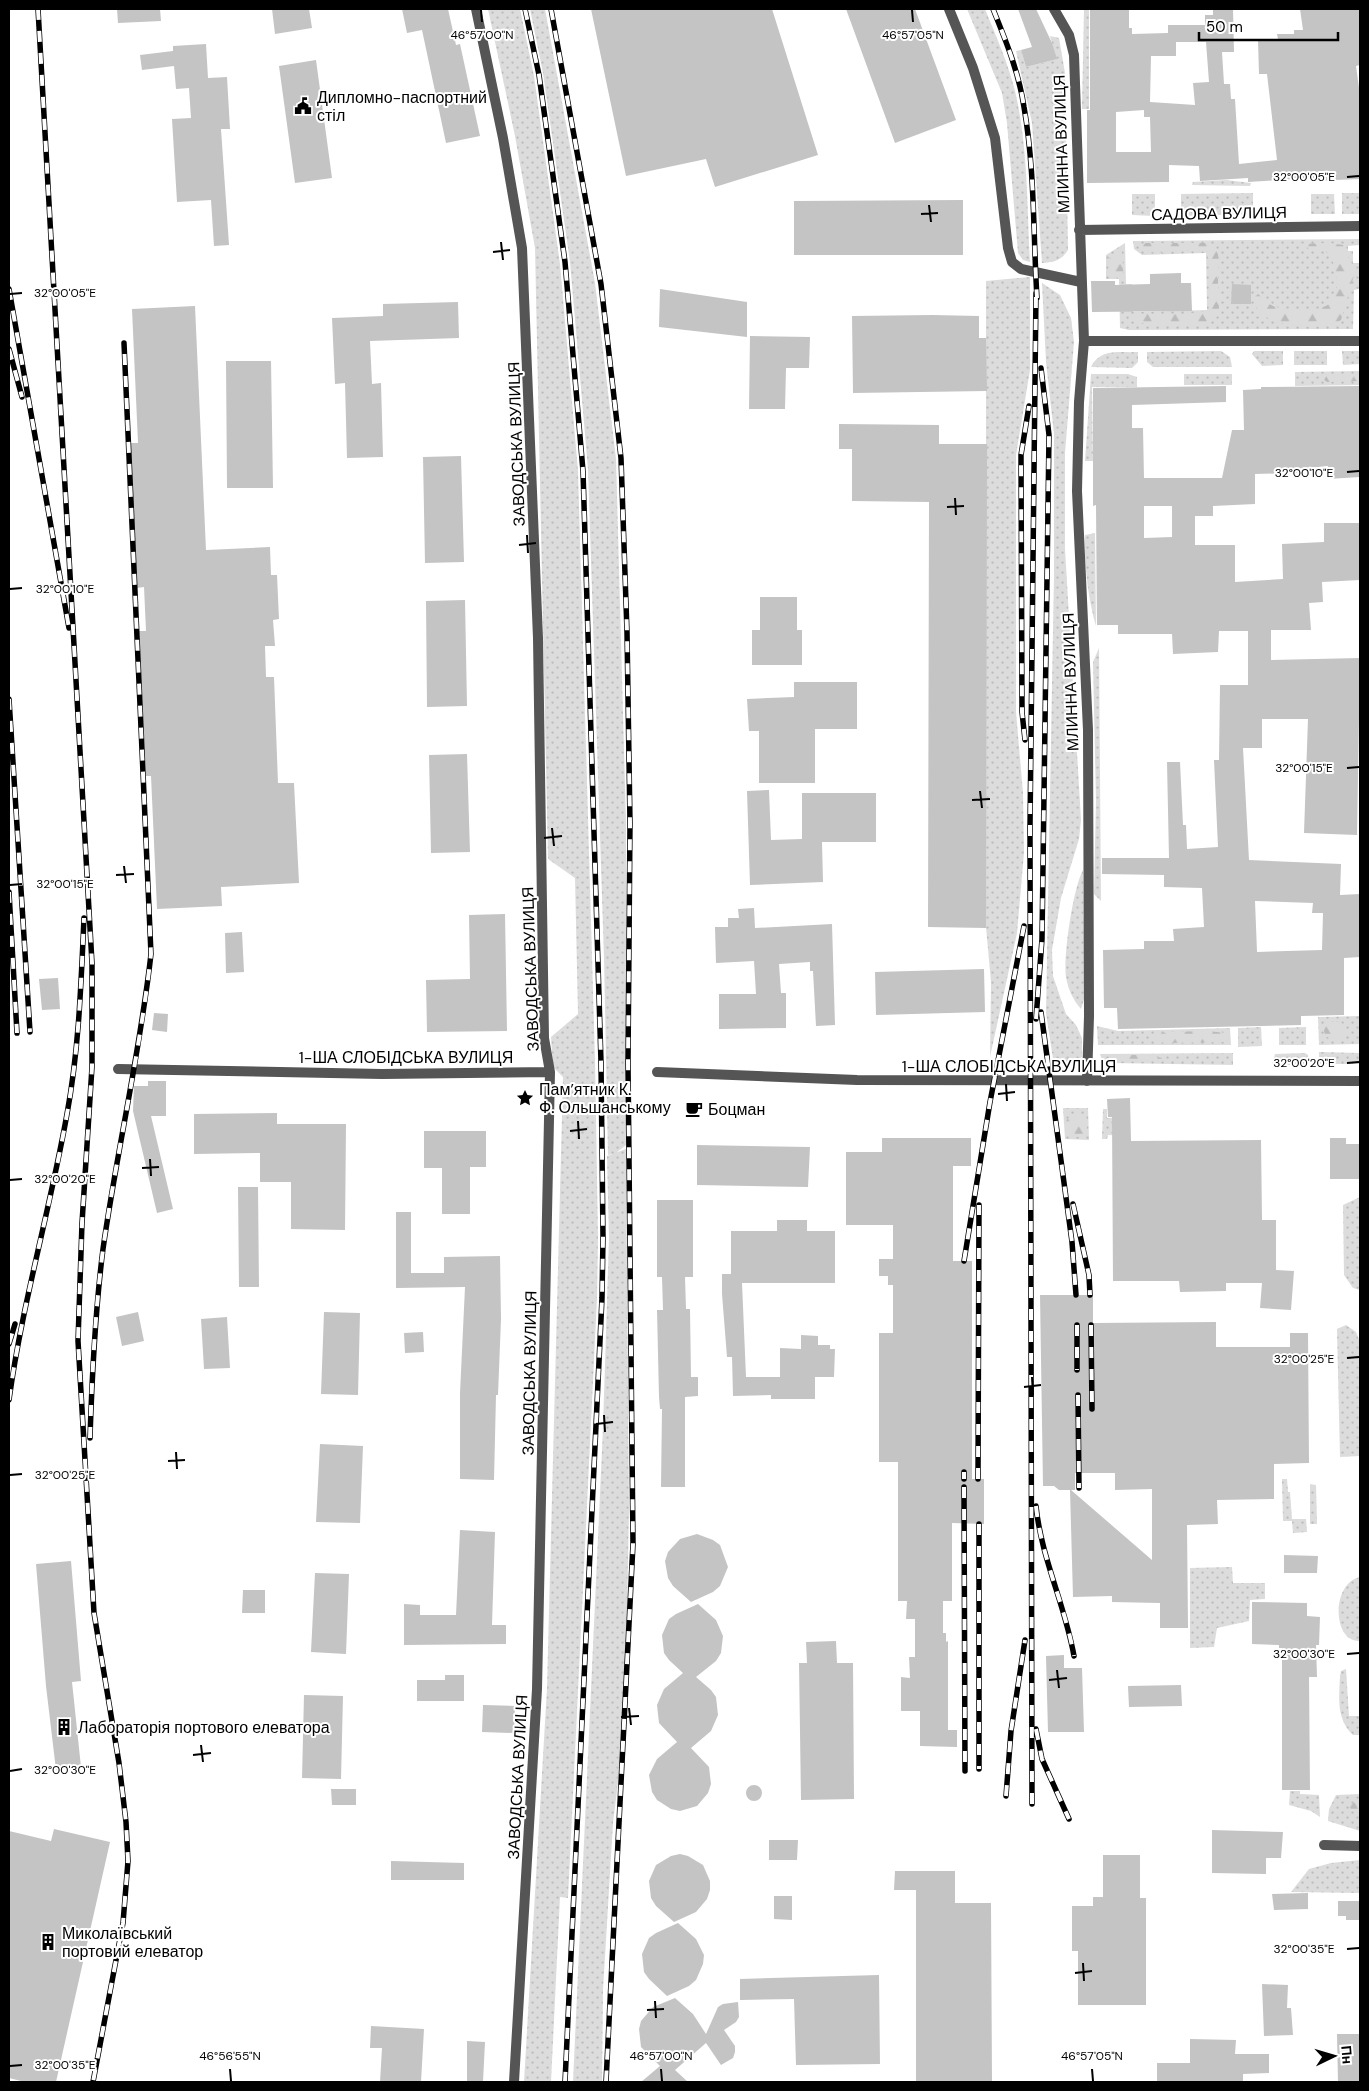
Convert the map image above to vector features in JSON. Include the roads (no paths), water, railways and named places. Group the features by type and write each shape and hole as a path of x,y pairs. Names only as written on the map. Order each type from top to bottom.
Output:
{"street":[{"name":"ЗАВОДСЬКА ВУЛИЦЯ","path":"476,9 503,138 522,248 538,638 544,1038 550,1072 537,1689 514,2082"},
{"path":"949,9 973,68 995,138 1008,248 1012,262 1021,269 1081,282"},
{"name":"МЛИННА ВУЛИЦЯ","path":"1054,9 1069,35 1074,55 1084,341 1079,402 1077,491 1088,730 1089,1026 1087,1081"},
{"name":"САДОВА ВУЛИЦЯ","path":"1079,230 1360,226"},
{"path":"1084,341 1360,340"},
{"name":"1-ША СЛОБІДСЬКА ВУЛИЦЯ","path":"118,1069 382,1074 550,1072"},
{"name":"1-ША СЛОБІДСЬКА ВУЛИЦЯ","path":"657,1072 857,1080 1360,1081"},
{"path":"1324,1845 1360,1846"}],"railway":[{"path":"38,9 92,963 92,1067 82,1223 78,1341 94,1613 119,1763 126,1822 128,1861 123,1923 93,2082"},
{"path":"525,9 539,75 565,262 583,471 601,1062 602,1298 565,2082"},
{"path":"551,9 601,284 621,458 627,632 630,823 628,1063 633,1544 606,2082"},
{"path":"993,9 1015,69 1022,94 1028,131 1037,298"},
{"path":"9,289 69,628"},
{"path":"1032,1804 1030,828 1036,293"},
{"path":"90,1438 94,1344 103,1249 141,1028 151,954 124,343"},
{"path":"9,349 22,397"},
{"path":"1036,1019 1042,939 1049,435 1041,368"},
{"path":"1025,740 1022,712 1021,455 1029,406"},
{"path":"9,699 30,1032"},
{"path":"9,892 17,1033"},
{"path":"9,1400 21,1328 60,1150 71,1090 79,1016 84,918"},
{"path":"964,1261 990,1102 1024,926"},
{"path":"1041,1012 1072,1242 1076,1295"},
{"path":"1073,1204 1089,1275 1090,1295"},
{"path":"978,1479 979,1205"},
{"path":"9,1344 15,1324"},
{"path":"1077,1325 1077,1370"},
{"path":"1091,1325 1092,1409"},
{"path":"1078,1395 1079,1488"},
{"path":"964,1472 964,1479"},
{"path":"964,1487 965,1771"},
{"path":"1036,1506 1043,1544 1074,1656"},
{"path":"979,1524 979,1769"},
{"path":"1006,1796 1011,1731 1025,1640"},
{"path":"1036,1729 1042,1759 1069,1819"}],"place":[{"name":"Дипломно-паспортний стіл","path":"303,106"},
{"name":"Пам’ятник К. Ф. Ольшанському","path":"525,1098"},
{"name":"Боцман","path":"694,1109"},
{"name":"Лабораторія портового елеватора","path":"64,1727"},
{"name":"Миколаївський портовий елеватор","path":"48,1942"}]}
